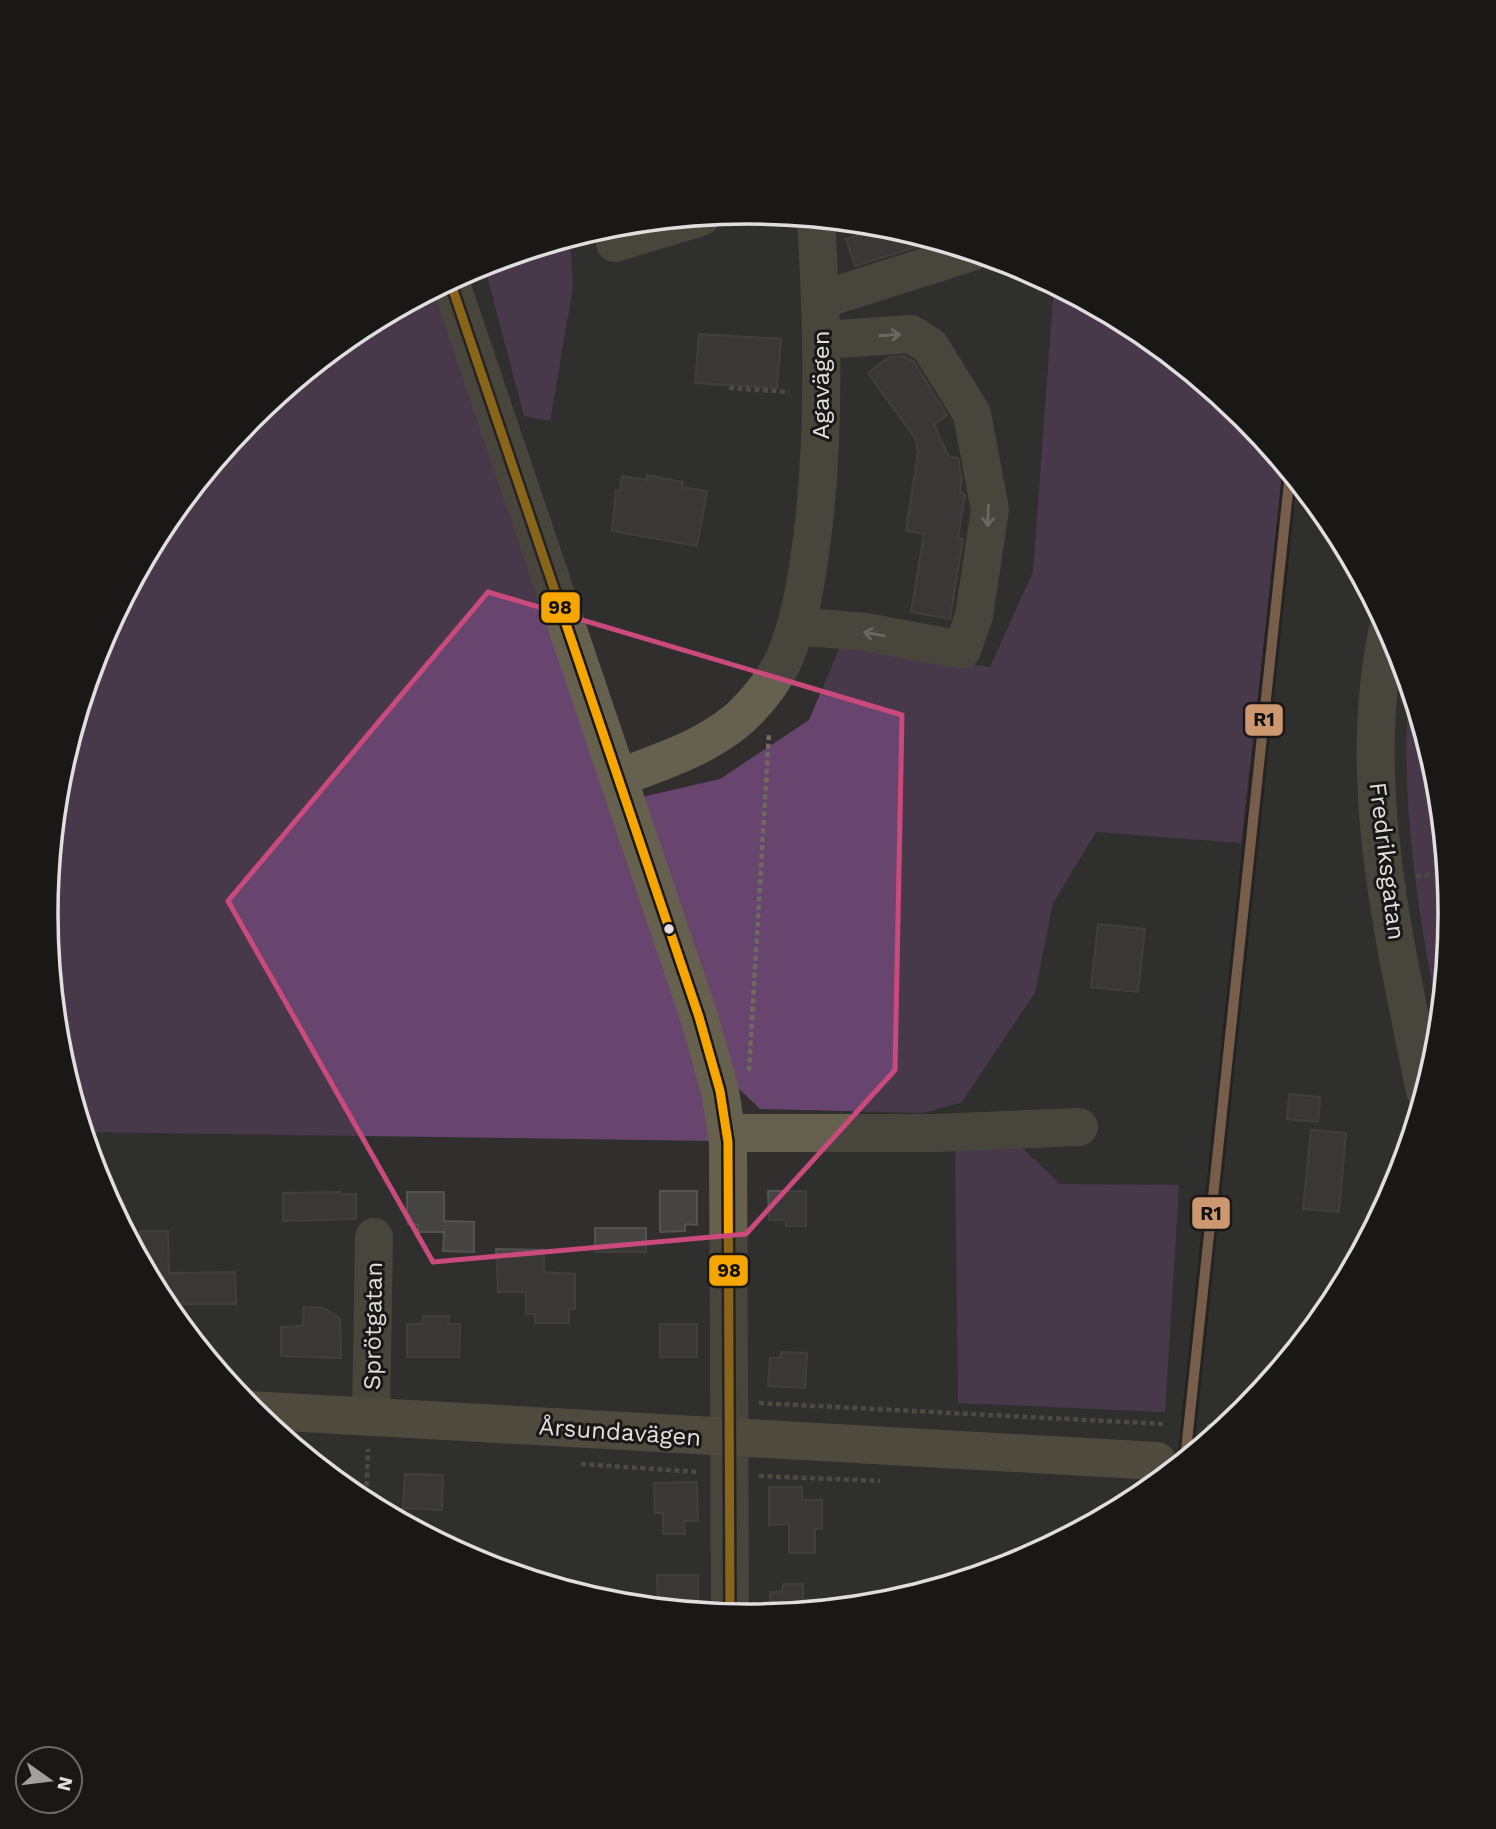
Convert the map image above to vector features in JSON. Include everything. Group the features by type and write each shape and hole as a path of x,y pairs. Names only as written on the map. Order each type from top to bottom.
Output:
{"main road":[{"name":"Årsundavägen","path":"272,1414 370,1432 731,1439 1157,1461"}],"street":[{"name":"Agavägen","path":"618,778 671,758 727,729 747,711 772,680 786,654 796,626 811,548 821,449 821,300 817,228"},
{"path":"615,243 658,230"},
{"path":"821,300 957,257"},
{"path":"453,291 699,1017 720,1091 727,1133 730,1604"},
{"path":"796,626 864,632 962,650 976,605 990,510 972,414 930,346 911,334 821,340"},
{"name":"Fredriksgatan","path":"1384,647 1381,663 1376,777 1389,896 1421,1068"},
{"path":"727,1133 935,1133 1079,1127"},
{"name":"Sprötgatan","path":"370,1432 374,1237"}],"path":[{"path":"729,388 822,394"},
{"path":"749,1077 769,730"},
{"path":"1415,876 1437,875"},
{"path":"367,1489 370,1432"}],"highlighted area":[{"path":"488,592 902,715 895,1070 746,1234 433,1262 228,901"}],"shaded area":[{"path":"571,248 573,287 550,421 524,416 487,276"},
{"path":"1053,295 1093,317 1168,367 1236,426 1283,478 1241,843 1096,832 1053,903 1035,993 961,1103 922,1113 760,1109 732,1082 642,797 720,779 809,720 840,647 990,667 1033,572"},
{"path":"439,297 673,960 714,1141 93,1132 71,1049 64,1005 59,960 59,869 71,780 81,736 110,650 150,569 200,494 229,459 260,426 328,367 403,317"},
{"path":"1408,712 1425,780 1437,869 1437,960 1434,990 1412,855"},
{"path":"955,1140 1017,1143 1060,1184 1179,1185 1165,1412 958,1403"}],"building":[{"path":"861,234 919,246 855,266 846,239"},
{"path":"699,334 781,339 777,388 695,383"},
{"path":"905,356 914,362 947,415 934,425 949,457 958,458 962,481 960,492 965,495 958,538 963,539 950,619 911,612 924,534 906,531 918,452 915,438 868,373 889,357"},
{"path":"647,475 683,482 682,487 707,491 697,546 612,531 616,490 620,491 622,476 647,480"},
{"path":"1098,924 1145,929 1138,992 1091,987"},
{"path":"1289,1094 1320,1097 1318,1122 1287,1119"},
{"path":"1311,1130 1346,1133 1339,1212 1303,1209"},
{"path":"660,1191 697,1191 697,1225 685,1224 685,1231 660,1232"},
{"path":"768,1191 806,1191 806,1226 786,1226 786,1220 769,1220"},
{"path":"407,1192 444,1192 444,1221 474,1222 474,1252 443,1251 444,1232 418,1232 418,1225 407,1224"},
{"path":"283,1193 356,1194 356,1219 283,1221"},
{"path":"595,1228 646,1228 646,1252 595,1252"},
{"path":"140,1231 168,1231 169,1273 235,1272 236,1304 178,1304 140,1241"},
{"path":"496,1249 544,1250 544,1272 575,1274 575,1309 569,1309 569,1323 535,1323 535,1314 526,1314 526,1292 498,1292"},
{"path":"304,1307 323,1308 340,1318 341,1358 281,1356 281,1327 303,1326"},
{"path":"423,1316 449,1316 448,1324 460,1324 459,1357 407,1357 407,1324 422,1324"},
{"path":"660,1324 697,1324 697,1357 660,1357"},
{"path":"781,1352 807,1353 805,1388 768,1386 770,1358 781,1358"},
{"path":"405,1474 443,1475 442,1510 403,1508"},
{"path":"697,1482 698,1521 684,1521 685,1534 663,1534 663,1513 655,1513 654,1483"},
{"path":"769,1487 802,1487 802,1500 822,1500 822,1529 815,1529 815,1553 789,1553 789,1524 769,1525"},
{"path":"657,1575 698,1575 698,1603 658,1599"},
{"path":"783,1584 803,1584 803,1602 770,1604 770,1592 782,1592"}],"transit line":[{"name":"98","path":"453,291 699,1017 720,1091 728,1142 730,1604"},
{"name":"R1","path":"1186,1447 1289,485"}]}
